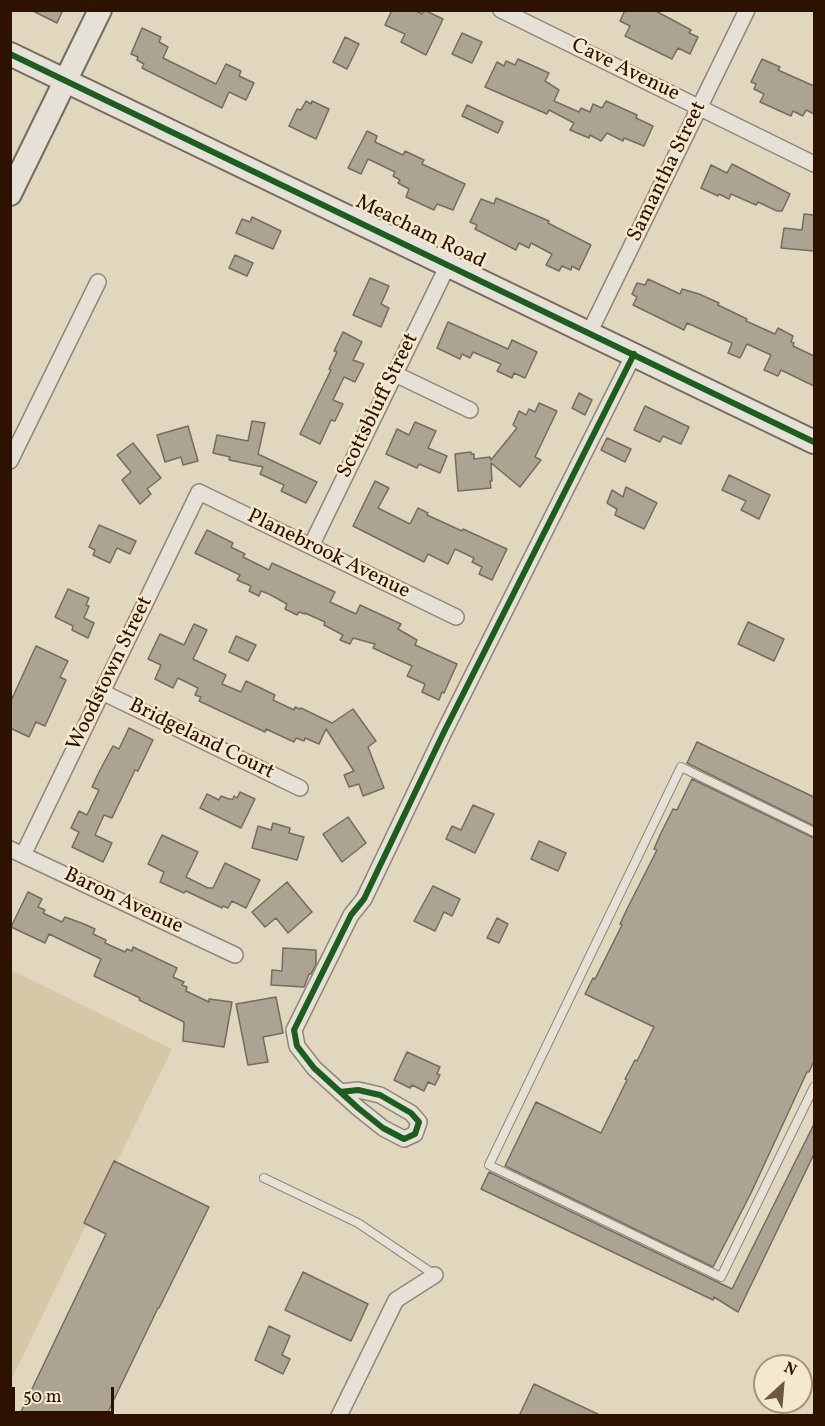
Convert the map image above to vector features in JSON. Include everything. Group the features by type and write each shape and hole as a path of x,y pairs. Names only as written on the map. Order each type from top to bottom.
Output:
{"street":[{"path":"10,194 100,10"},
{"name":"Cave Avenue","path":"501,10 814,164"},
{"name":"Samantha Street","path":"589,333 747,10"},
{"name":"Meacham Road","path":"10,54 814,442"},
{"name":"Scottsbluff Street","path":"311,546 448,265"},
{"path":"10,461 98,282"},
{"path":"340,1092 358,1090 380,1095 411,1113 419,1122 416,1134 404,1139 383,1128 340,1092 314,1068 297,1046 294,1030 351,915 364,899 444,732 634,354"},
{"path":"395,374 470,410"},
{"name":"Planebrook Avenue","path":"199,492 456,617"},
{"name":"Woodstown Street","path":"17,852 102,692 199,492"},
{"name":"Bridgeland Court","path":"102,692 300,788"},
{"name":"Baron Avenue","path":"17,852 236,955"},
{"path":"339,1416 396,1300 435,1275"}],"lane":[{"path":"814,832 681,767 489,1165 721,1277 814,1087"},
{"path":"264,1178 358,1223 435,1275"}],"shaded area":[{"path":"11,970 172,1049 11,1380"}],"building":[{"path":"31,10 63,10 57,23"},
{"path":"392,10 414,10 422,14 424,10 443,19 426,55 401,42 405,34 385,25"},
{"path":"625,10 654,10 691,30 689,33 698,37 690,54 678,48 672,59 625,36 630,26 620,21"},
{"path":"142,28 161,37 159,42 168,47 163,58 216,84 226,64 241,71 239,76 254,83 246,100 229,92 222,108 142,68 144,64 137,60 138,57 131,54"},
{"path":"462,33 482,42 472,63 452,54"},
{"path":"345,37 359,44 347,69 333,62"},
{"path":"518,59 549,73 545,81 559,90 554,101 579,112 581,108 590,112 593,104 602,108 606,101 637,115 636,118 653,126 644,146 624,138 623,141 607,133 601,141 590,135 589,138 570,130 574,123 549,110 547,114 485,87 497,62 504,66 506,61 515,65"},
{"path":"762,59 780,67 778,70 814,86 814,114 806,110 803,116 793,111 791,116 760,102 764,94 754,89 756,84 751,82"},
{"path":"306,101 311,104 312,101 329,109 316,139 289,126 297,109 301,110"},
{"path":"467,105 503,122 498,133 462,116"},
{"path":"367,131 377,136 375,142 403,155 405,151 424,160 422,164 465,184 453,210 437,204 434,210 406,197 409,189 398,183 400,180 393,176 395,172 368,159 361,174 348,168"},
{"path":"732,164 790,194 782,211 758,202 756,205 731,194 729,199 719,194 718,196 701,188 711,165 727,173"},
{"path":"496,198 549,221 548,223 591,245 579,270 572,266 571,270 562,266 559,271 546,265 552,254 531,243 529,248 519,243 516,250 475,229 477,225 470,222 481,199 494,204"},
{"path":"804,214 814,215 814,251 781,248 784,228 802,230"},
{"path":"252,217 281,231 273,249 236,233 242,219 250,222"},
{"path":"235,255 253,263 247,276 229,268"},
{"path":"370,278 389,286 381,304 389,308 381,327 353,315"},
{"path":"648,279 680,294 682,289 699,294 747,319 746,321 775,334 778,328 793,336 791,342 794,343 793,346 814,356 814,386 781,370 778,376 764,370 771,355 747,344 740,358 728,353 732,343 687,323 684,330 633,305 637,297 632,294 637,283 645,285"},
{"path":"448,322 508,349 512,340 537,352 525,378 514,373 512,378 497,371 501,364 473,352 470,358 462,354 460,359 437,348"},
{"path":"343,332 362,342 353,360 364,364 355,382 344,377 333,400 343,404 335,421 331,420 320,444 300,434 331,370 329,369 337,352 334,351"},
{"path":"579,393 592,400 585,415 572,408"},
{"path":"539,403 557,411 535,457 541,460 520,487 491,463 491,488 458,491 455,454 471,452 474,454 474,459 490,457 491,460 517,428 513,425 519,411 526,415 529,409 535,412"},
{"path":"645,406 689,427 681,444 663,436 660,442 634,430"},
{"path":"252,421 265,423 258,454 317,482 306,503 281,491 284,485 260,474 263,467 229,460 230,457 213,453 217,435 248,441"},
{"path":"415,422 436,431 428,448 447,456 440,473 419,464 417,468 386,454 397,429 409,435"},
{"path":"188,426 198,461 183,465 181,457 165,462 157,435"},
{"path":"607,438 631,449 625,462 601,450"},
{"path":"133,443 161,478 147,489 151,494 140,504 122,480 131,472 117,455"},
{"path":"729,475 770,495 759,519 741,510 746,501 722,490"},
{"path":"375,481 389,488 378,508 410,524 418,508 428,513 427,515 507,549 492,580 479,574 482,567 472,562 474,558 455,549 448,564 428,554 424,562 353,526"},
{"path":"626,487 657,503 644,529 615,515 617,509 607,503 612,490 623,497"},
{"path":"99,525 136,541 130,554 117,548 110,563 93,555 95,550 89,547"},
{"path":"207,530 233,543 231,547 245,554 243,557 269,570 272,563 335,592 330,602 356,614 360,605 401,624 398,629 417,640 415,645 457,664 444,693 442,692 439,700 422,692 425,684 407,676 412,666 373,648 375,644 353,638 350,644 340,640 343,635 324,625 325,622 305,613 299,612 297,615 285,609 287,604 269,594 261,591 259,596 249,591 251,586 237,580 240,575 195,553"},
{"path":"68,589 89,598 86,605 89,606 84,618 94,623 88,638 72,630 73,626 55,617"},
{"path":"748,622 784,639 774,661 738,644"},
{"path":"194,624 207,630 193,659 226,675 222,684 241,692 246,681 275,695 273,700 294,710 295,707 301,708 332,723 353,709 376,741 368,747 384,788 363,796 359,784 349,787 344,775 354,771 326,729 319,744 305,738 304,741 296,738 294,742 266,729 265,732 199,701 201,697 195,695 198,688 178,678 173,688 155,679 161,665 148,659 160,634 184,645"},
{"path":"236,636 256,645 248,661 229,652"},
{"path":"36,646 68,661 60,677 66,680 45,726 36,722 29,737 10,728 10,703"},
{"path":"129,728 153,740 138,771 135,770 112,818 104,815 95,835 112,843 103,862 72,847 79,832 71,828 79,811 87,815 99,790 92,787 99,772 113,746 119,749"},
{"path":"697,742 814,797 814,826 687,763"},
{"path":"692,779 814,838 814,1061 713,1267 505,1166 536,1102 601,1133 627,1080 625,1079 654,1027 585,994 622,925 620,924 657,850 654,849 660,835 673,809 677,810"},
{"path":"240,792 255,799 241,828 200,808 207,794 219,800 221,796 229,799 233,799 234,796 237,798"},
{"path":"473,805 494,814 475,853 446,839 452,826 461,830"},
{"path":"348,817 366,843 342,862 323,834"},
{"path":"273,823 290,828 289,833 304,837 297,860 252,848 258,826 271,830"},
{"path":"162,835 198,852 186,877 208,888 213,888 225,863 260,880 246,908 232,901 228,908 223,906 222,908 160,882 164,872 148,864"},
{"path":"539,841 566,853 558,871 531,859"},
{"path":"287,882 312,912 288,933 276,918 265,927 252,912"},
{"path":"433,886 460,899 452,916 444,912 435,931 414,921"},
{"path":"28,892 42,899 38,907 45,910 43,913 62,922 65,917 84,924 95,929 93,934 106,940 105,943 125,952 127,949 132,951 133,947 177,968 173,977 184,982 182,985 187,987 186,991 209,1002 209,999 232,1002 224,1047 183,1041 184,1022 94,976 101,959 49,934 45,943 11,927"},
{"path":"497,918 508,924 499,943 487,938"},
{"path":"283,948 316,950 316,964 304,987 271,985 272,970 282,971"},
{"path":"276,997 283,1033 263,1037 268,1062 248,1065 236,1004"},
{"path":"407,1052 440,1067 437,1074 440,1075 435,1085 428,1082 424,1091 412,1085 410,1088 394,1080"},
{"path":"814,1124 814,1154 738,1312 714,1297 713,1300 481,1189 489,1172 732,1289"},
{"path":"114,1161 209,1207 106,1416 19,1416 106,1234 84,1223"},
{"path":"303,1272 368,1304 351,1341 285,1310"},
{"path":"269,1326 290,1336 282,1355 290,1359 283,1374 255,1360"},
{"path":"534,1384 602,1416 519,1416"}],"cycle path":[{"path":"10,54 814,442"},
{"path":"340,1092 358,1090 380,1095 411,1113 419,1122 415,1134 404,1139 383,1128 358,1108 314,1068 297,1046 294,1030 351,915 364,899 444,732 634,354"}]}
